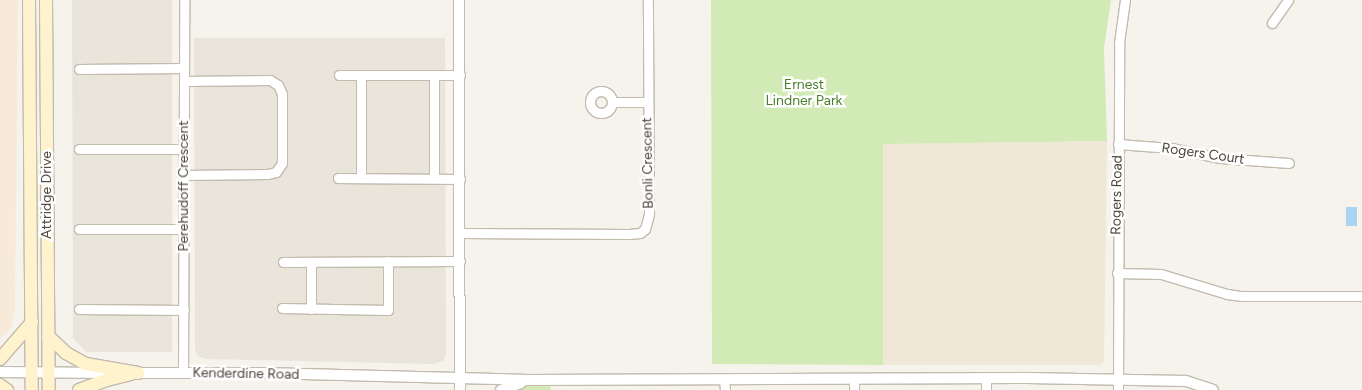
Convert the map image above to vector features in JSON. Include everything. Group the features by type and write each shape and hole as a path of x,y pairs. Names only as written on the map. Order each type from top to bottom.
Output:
{"main road":[{"name":"Attridge Drive","path":"29,0 32,390"},
{"name":"Attridge Drive","path":"46,0 49,390"},
{"path":"0,359 9,351 32,322"},
{"path":"48,336 66,354 86,364 138,373"},
{"path":"79,390 107,380 138,373"},
{"path":"0,385 7,390"}],"street":[{"name":"Perehudoff Crescent","path":"183,373 184,0"},
{"path":"459,0 460,390"},
{"name":"Bonli Crescent","path":"460,233 628,234 640,233 645,229 649,214 648,0"},
{"name":"Rogers Road","path":"1118,385 1118,43 1125,0"},
{"path":"1272,22 1288,0"},
{"path":"79,69 184,68"},
{"path":"434,75 434,178"},
{"path":"338,76 460,75"},
{"path":"361,76 361,178"},
{"path":"184,81 270,80 278,85 282,94 282,163 276,172 268,174 184,175"},
{"path":"612,102 648,102"},
{"name":"Rogers Court","path":"1118,144 1171,148 1220,158 1289,163"},
{"path":"78,149 184,149"},
{"path":"338,178 460,179"},
{"path":"79,229 184,229"},
{"path":"282,308 388,310 388,261"},
{"path":"283,262 460,261"},
{"path":"311,262 311,309"},
{"path":"1118,273 1161,274 1227,294 1242,296 1362,296"},
{"path":"79,309 184,310"},
{"name":"Kenderdine Road","path":"0,372 183,373 724,385 854,379 986,379 1118,385 1186,381 1213,390"},
{"path":"854,379 854,390"},
{"path":"986,379 986,390"},
{"path":"501,390 528,380"}],"shaded area":[{"path":"0,0 18,0 15,307 12,326 0,339"},
{"path":"72,0 172,0 172,352 86,352 73,338"},
{"path":"194,38 445,38 446,354 443,361 433,364 205,359 198,356 195,350"},
{"path":"1107,141 1104,361 1100,365 883,365 883,144"}],"green space":[{"name":"Ernest Lindner Park","path":"711,0 1111,0 1104,48 1107,141 883,144 883,365 712,364"},
{"path":"528,380 549,380 551,390 501,390"}],"water":[{"path":"1346,207 1357,207 1357,226 1346,226"}]}
